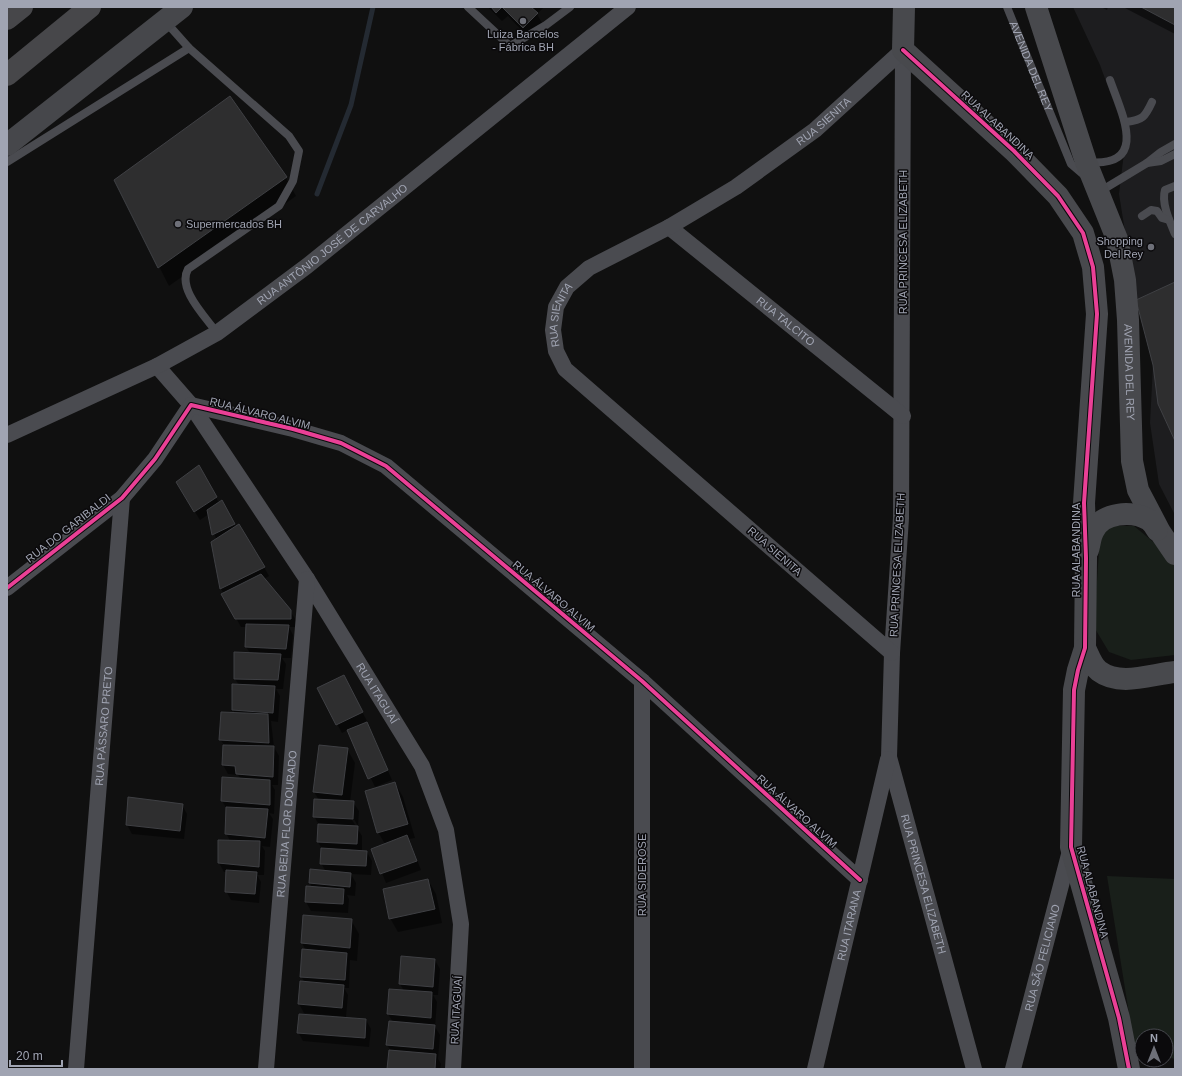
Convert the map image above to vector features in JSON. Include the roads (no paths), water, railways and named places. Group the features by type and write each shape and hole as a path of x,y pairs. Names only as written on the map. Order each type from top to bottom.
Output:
{"highway":[{"path":"7,19 22,7"},
{"path":"7,75 90,7"}],"main road":[{"path":"7,146 182,7"}],"street":[{"name":"RUA ANTÔNIO JOSÉ DE CARVALHO","path":"7,435 157,366 217,333 308,266 628,7"},
{"path":"903,50 904,7"},
{"name":"AVENIDA DEL REY","path":"1036,7 1086,162 1117,239 1125,280 1128,320 1132,461 1138,490 1160,532 1175,554"},
{"name":"RUA SIENITA","path":"892,652 565,369 556,351 552,330 556,307 567,287 589,268 669,227 736,187 815,130 903,50"},
{"name":"RUA PRINCESA ELIZABETH","path":"903,50 903,416 901,518 892,652 889,757 974,1069"},
{"name":"RUA ALABANDINA","path":"903,50 1014,151 1058,196 1083,233 1093,267 1097,314 1084,503 1086,558 1085,648 1074,690 1071,847 1118,1018 1129,1069"},
{"name":"RUA TALCITO","path":"669,227 903,416"},
{"name":"RUA ITAGUAÍ","path":"157,366 191,405 307,580 422,766 446,830 460,924 453,1069"},
{"path":"122,498 155,459 191,405"},
{"name":"RUA ÁLVARO ALVIM","path":"191,405 293,428 334,441 386,466 642,681 860,880"},
{"name":"RUA DO GARIBALDI","path":"7,588 122,498"},
{"name":"RUA PÁSSARO PRETO","path":"76,1069 122,498"},
{"path":"1086,558 1093,531 1099,523 1116,515 1138,515 1150,521 1160,532"},
{"name":"RUA BEIJA FLOR DOURADO","path":"266,1069 307,580"},
{"path":"1085,648 1096,668 1112,678 1126,679 1175,672"},
{"name":"RUA SIDEROSE","path":"642,681 642,1069"},
{"name":"RUA ITARANA","path":"815,1069 889,757"},
{"name":"RUA SÃO FELICIANO","path":"1013,1069 1071,847"}],"lane":[{"path":"468,7 510,46 546,25 570,7"},
{"name":"AVENIDA DEL REY","path":"1007,7 1071,164 1097,188"},
{"path":"165,20 189,48 289,136 299,151 293,181 279,206 188,269 185,286 217,333"},
{"path":"7,162 189,48"},
{"path":"1086,162 1099,164 1110,161 1125,151 1128,139 1126,122 1110,80"},
{"path":"1126,122 1138,121 1146,114 1152,102"},
{"path":"1097,188 1147,163 1161,152 1175,144"},
{"path":"1147,163 1161,161 1175,154"},
{"path":"1175,186 1165,190 1163,196 1169,220 1175,234"},
{"path":"1142,216 1151,210 1157,211 1162,218 1169,220"}],"waterway":[{"path":"317,194 351,105 373,7"}],"place":[{"name":"Luiza Barcelos - Fábrica BH","path":"523,21"},
{"name":"Supermercados BH","path":"178,224"},
{"name":"Shopping Del Rey","path":"1151,247"}]}
